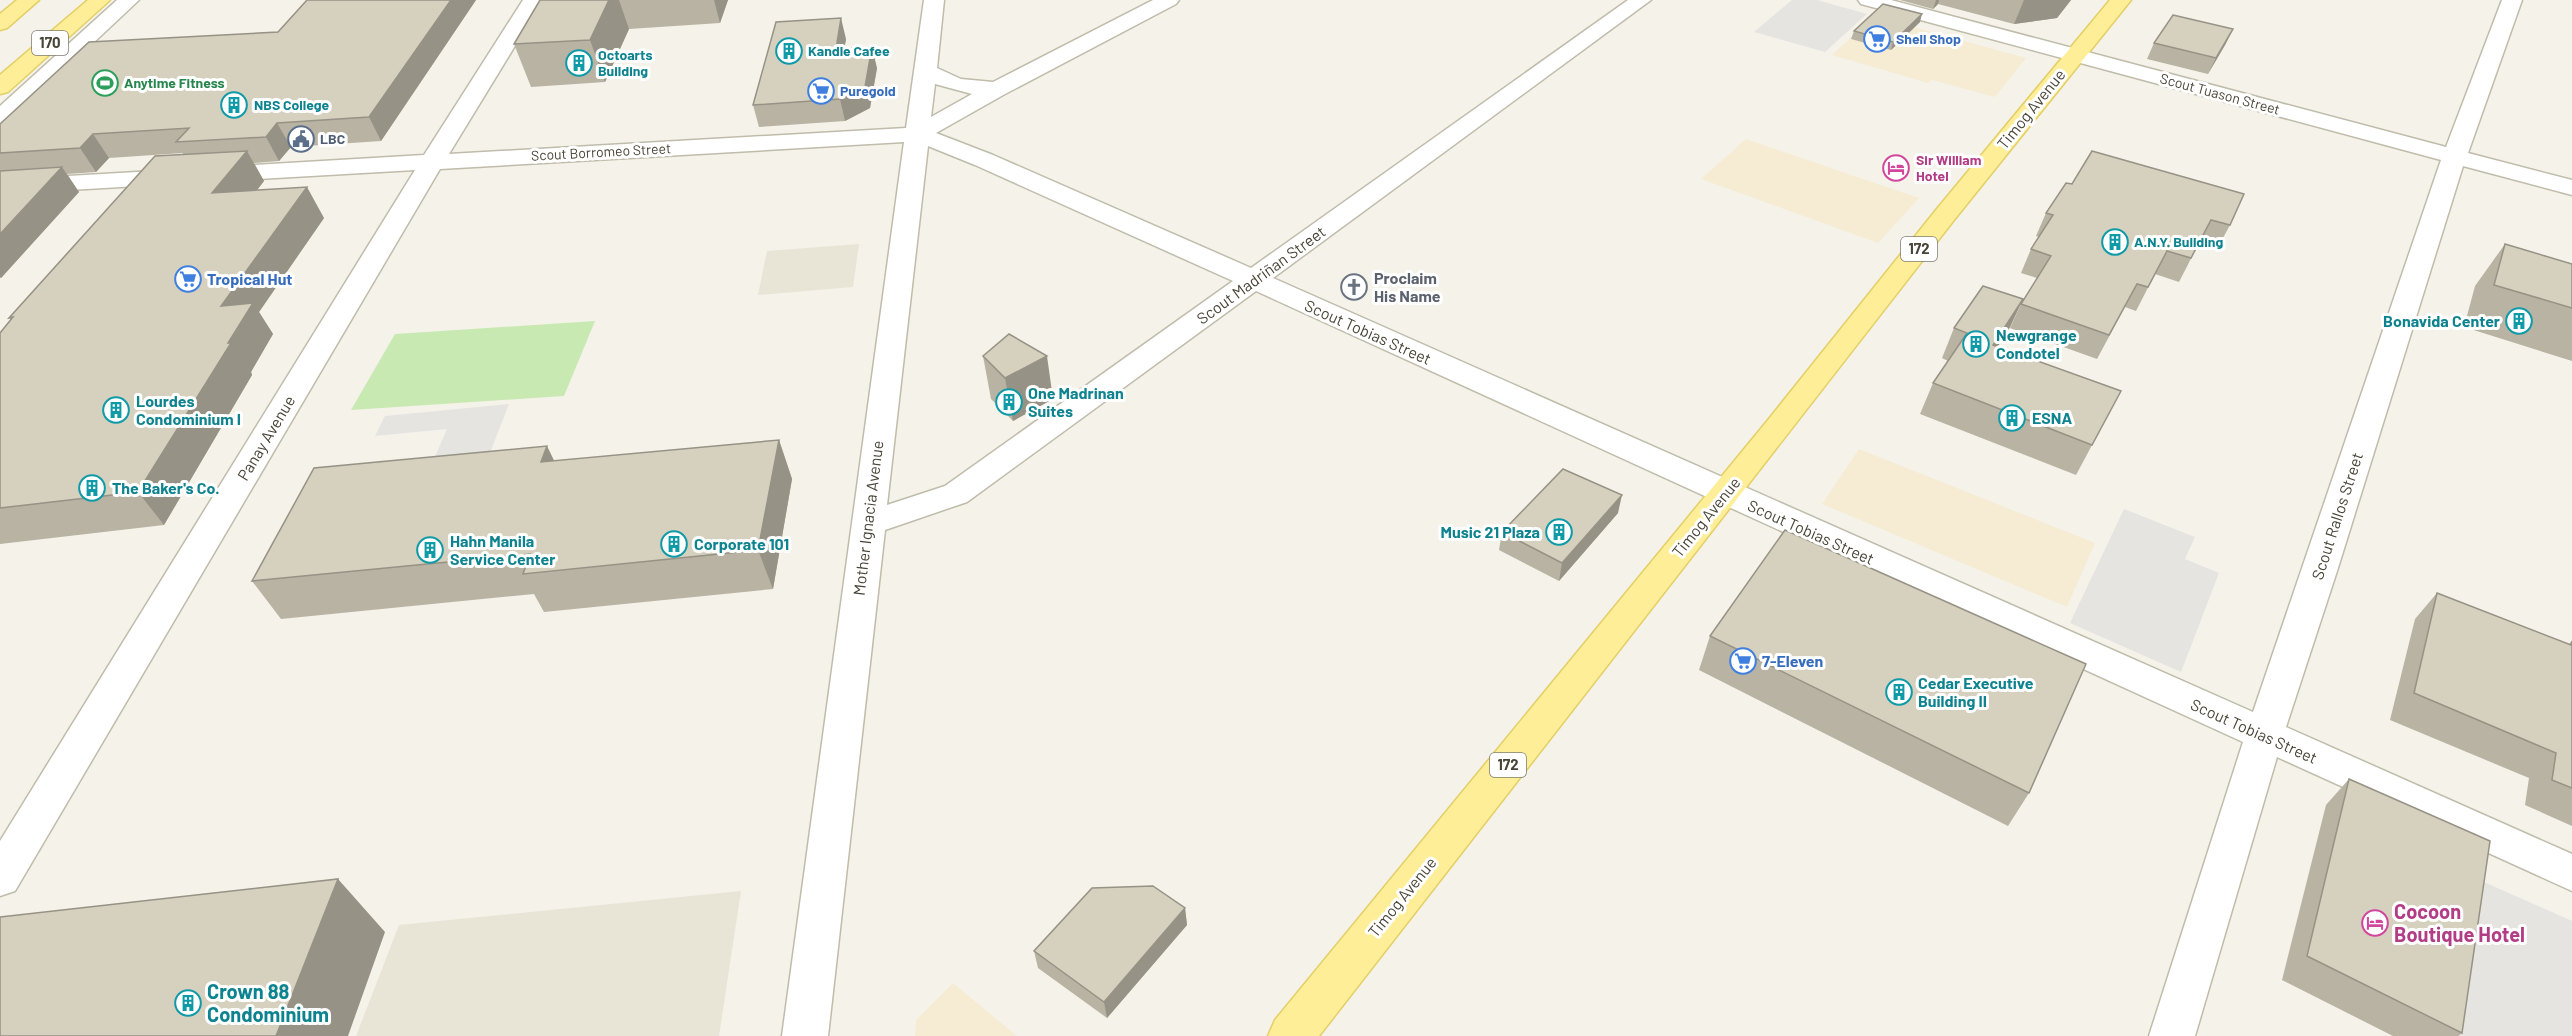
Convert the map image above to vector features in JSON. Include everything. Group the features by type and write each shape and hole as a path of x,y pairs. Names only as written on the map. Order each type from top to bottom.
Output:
{"main road":[{"path":"0,24 29,0"},
{"name":"170","path":"0,87 100,0"},
{"name":"Timog Avenue","path":"1291,1036 1945,215 2121,0"}],"street":[{"name":"170","path":"0,118 129,0"},
{"name":"Panay Avenue","path":"0,878 432,162 533,0"},
{"name":"Mother Ignacia Avenue","path":"805,1036 934,0"},
{"name":"Scout Borromeo Street","path":"0,187 917,134 997,89 1169,0"},
{"name":"Scout Madriñan Street","path":"867,524 956,494 1641,0"},
{"name":"Scout Tuason Street","path":"1868,0 2572,188"},
{"name":"Scout Rallos Street","path":"2172,1036 2264,735 2321,568 2454,157 2512,0"},
{"path":"926,71 943,82 973,88 997,89"},
{"name":"Scout Tobias Street","path":"917,134 984,160 1490,385 1725,493 2572,873"}],"shaded area":[{"path":"1792,0 1817,0 1867,14 1825,52 1754,32"},
{"path":"1874,16 2026,58 1995,97 1932,80 1928,83 1832,55"},
{"path":"1746,139 1919,198 1878,243 1701,179"},
{"path":"859,244 853,287 758,295 767,251"},
{"path":"509,404 477,486 420,491 447,429 375,436 385,416"},
{"path":"1859,449 2095,543 2067,607 1822,504"},
{"path":"2124,509 2195,537 2185,559 2219,573 2181,672 2070,623"},
{"path":"2475,878 2572,921 2572,1036 2451,1036"},
{"path":"741,891 719,1036 356,1036 399,925"},
{"path":"953,983 1017,1036 915,1036 916,1020"}],"green space":[{"path":"595,321 564,396 351,410 395,334"}],"building":[{"name":"NBS College","path":"307,0 451,0 369,117 277,123 266,137 176,142 189,128 93,134 80,148 0,153 0,124 89,42 278,32"},
{"path":"540,0 609,0 590,40 514,44"},
{"path":"1883,4 1922,14 1893,42 1854,31"},
{"path":"2173,15 2233,29 2216,58 2154,43"},
{"path":"841,18 836,49 872,47 865,87 840,99 753,105 776,22"},
{"path":"247,151 212,193 307,187 221,306 253,303 228,343 231,343 138,492 0,508 0,333 13,317 9,318 155,156"},
{"path":"2092,151 2244,194 2230,225 2211,220 2191,258 2167,251 2148,287 2137,284 2109,335 2021,304 2051,256 2031,249 2053,215 2046,213 2066,183 2072,184"},
{"path":"62,167 0,234 0,171"},
{"path":"2505,244 2572,264 2572,308 2494,285"},
{"path":"1983,286 2023,299 1993,345 2121,391 2092,445 1933,383 1967,333 1954,328"},
{"path":"1009,334 1047,356 1005,378 983,356"},
{"path":"779,440 758,550 523,574 530,554 252,581 314,468 547,446 541,462"},
{"name":"Music 21 Plaza","path":"1563,469 1622,495 1562,563 1502,532"},
{"name":"Cedar Executive Building II","path":"1785,530 2086,664 2029,793 1710,636"},
{"path":"2437,593 2571,645 2572,641 2572,788 2552,780 2556,753 2414,693"},
{"name":"Cocoon Boutique Hotel","path":"2349,779 2490,841 2462,1033 2307,956"},
{"path":"338,879 276,1036 0,1036 0,917"},
{"path":"1153,886 1185,908 1104,1002 1034,951 1092,888"}],"place":[{"name":"Shell Shop","path":"1877,39"},
{"name":"Kandle Cafee","path":"789,51"},
{"name":"Octoarts Building","path":"579,63"},
{"name":"Anytime Fitness","path":"105,83"},
{"name":"Puregold","path":"821,91"},
{"name":"NBS College","path":"234,105"},
{"name":"LBC","path":"301,139"},
{"name":"Sir William Hotel","path":"1896,168"},
{"name":"A.N.Y. Building","path":"2115,242"},
{"name":"Tropical Hut","path":"188,279"},
{"name":"Proclaim His Name","path":"1354,287"},
{"name":"Bonavida Center","path":"2519,321"},
{"name":"Newgrange Condotel","path":"1976,344"},
{"name":"One Madrinan Suites","path":"1009,402"},
{"name":"Lourdes Condominium I","path":"116,410"},
{"name":"ESNA","path":"2012,418"},
{"name":"The Baker's Co.","path":"92,488"},
{"name":"Music 21 Plaza","path":"1559,532"},
{"name":"Corporate 101","path":"674,544"},
{"name":"Hahn Manila Service Center","path":"430,550"},
{"name":"7-Eleven","path":"1743,661"},
{"name":"Cedar Executive Building II","path":"1899,692"},
{"name":"Cocoon Boutique Hotel","path":"2375,923"},
{"name":"Crown 88 Condominium","path":"188,1003"}]}
